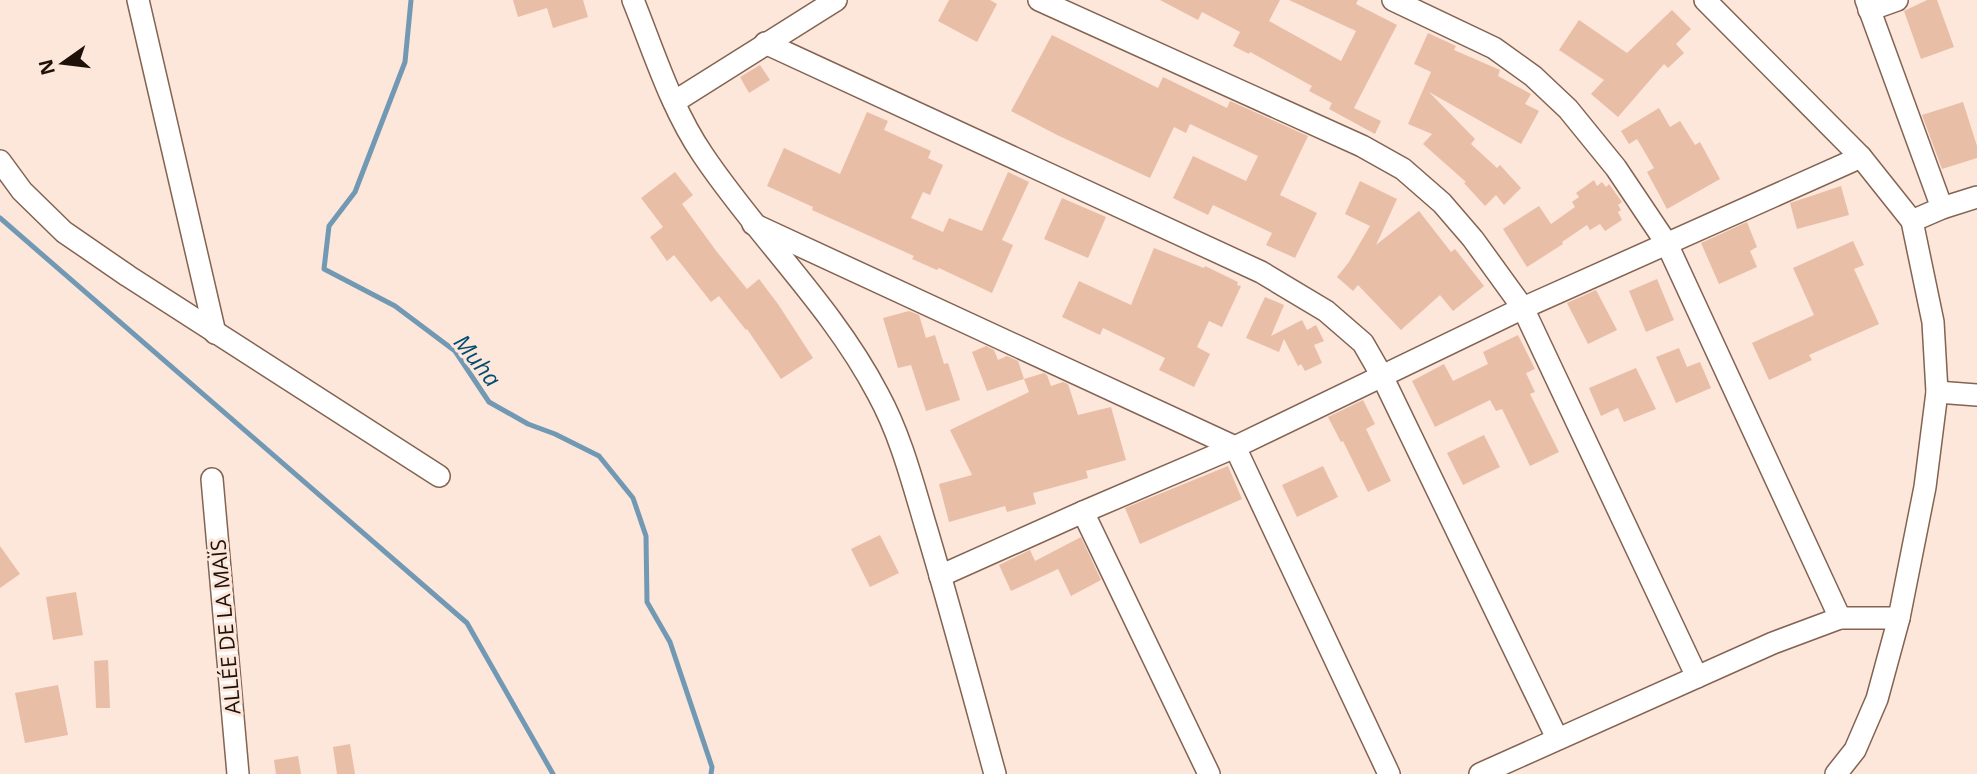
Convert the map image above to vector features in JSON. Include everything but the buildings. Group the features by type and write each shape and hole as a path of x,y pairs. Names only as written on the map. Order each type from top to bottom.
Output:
{"street":[{"path":"138,0 215,333"},
{"path":"633,0 674,102 701,152 753,224 852,346 880,397 902,453 940,576 995,774"},
{"path":"674,102 835,0"},
{"path":"1040,0 1362,146 1403,169 1442,203 1524,307 1697,677"},
{"path":"1393,0 1494,48 1533,76 1568,109 1616,168 1667,244 1840,618"},
{"path":"1705,0 1861,157 1912,221 1933,322 1937,392 1925,487 1899,618 1877,699 1855,750 1836,774"},
{"path":"1897,0 1867,5 1942,208"},
{"path":"765,43 1261,272 1326,311 1363,343 1382,376 1557,738"},
{"path":"940,576 1234,447 1524,307 1861,157"},
{"path":"0,161 22,191 64,232 215,333 439,476"},
{"path":"1912,221 1977,197"},
{"path":"753,224 1234,447 1389,774"},
{"path":"1937,392 1977,395"},
{"name":"ALLÉE DE LA MAÏS","path":"212,479 238,774"},
{"path":"1083,512 1209,774"},
{"path":"1480,774 1773,643 1840,618 1899,618"}],"waterway":[{"name":"Muha","path":"411,0 405,62 355,192 329,226 324,269 395,306 455,351 489,402 528,424 599,456 633,498 646,536 647,602 670,642 712,767 711,774"},
{"path":"0,218 467,623 553,774"}]}
